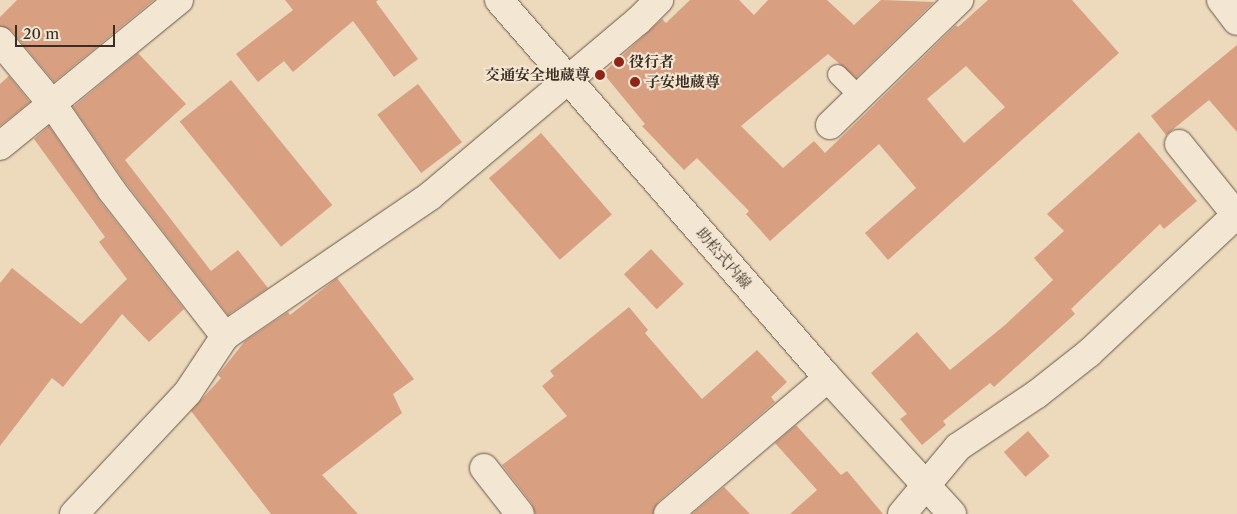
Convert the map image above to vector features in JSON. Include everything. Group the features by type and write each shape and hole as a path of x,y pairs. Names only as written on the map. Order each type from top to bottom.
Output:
{"street":[{"path":"0,146 53,105 179,0"},
{"name":"助松式内線","path":"499,0 828,378 952,514"},
{"path":"74,514 188,392 225,336 430,196 569,80 658,0"},
{"path":"830,126 959,0"},
{"path":"1221,0 1237,22"},
{"path":"0,41 53,105 112,192 225,336"},
{"path":"902,514 958,447 1037,394 1090,353 1237,215 1179,144"},
{"path":"668,514 828,378"},
{"path":"484,468 520,514"}],"lane":[{"path":"836,74 859,96"}],"building":[{"path":"17,0 154,0 54,82 12,31 0,26 0,17"},
{"path":"285,0 378,0 376,2 418,59 394,77 353,21 293,72 284,61 258,82 236,54 293,10"},
{"path":"690,0 739,0 754,15 768,0 827,0 854,25 881,0 934,2 856,78 828,54 741,126 783,168 814,141 825,153 956,25 958,27 988,0 1072,0 1119,53 888,260 865,233 916,188 879,144 770,241 746,214 749,211 697,158 684,170 642,126 645,124 603,73 662,19 666,23","holes":["966,66 1005,107 964,143 927,99"]},
{"path":"1237,45 1237,132 1209,100 1166,135 1151,116"},
{"path":"138,53 186,104 125,160 211,271 238,250 268,288 228,315 125,182 73,107"},
{"path":"9,76 30,102 0,126 0,84"},
{"path":"231,80 332,205 281,247 180,122"},
{"path":"418,84 462,142 421,173 377,115"},
{"path":"49,126 100,201 184,309 149,342 122,314 63,387 52,378 0,446 0,283 12,268 81,324 127,279 99,242 105,237 34,139"},
{"path":"1139,132 1197,201 1164,229 1160,224 1071,309 1075,314 994,387 990,383 943,421 946,425 922,445 900,419 907,414 871,373 917,332 950,370 1005,325 1053,280 1034,258 1064,231 1047,214"},
{"path":"541,133 612,215 560,260 489,178"},
{"path":"651,249 684,284 657,309 624,274"},
{"path":"337,278 414,379 393,394 402,413 322,475 358,514 271,514 191,411 221,378 218,375 245,341 288,312 290,315"},
{"path":"629,307 648,330 645,333 702,399 757,350 787,382 771,397 775,402 658,502 653,514 535,514 532,504 502,465 567,416 542,386 554,376 550,371"},
{"path":"796,425 841,475 847,471 883,514 790,514 817,490 775,443"},
{"path":"1028,431 1050,456 1025,477 1004,452"},
{"path":"724,487 750,514 692,514"}],"place":[{"name":"役行者","path":"619,62"},
{"name":"交通安全地蔵尊","path":"600,75"},
{"name":"子安地蔵尊","path":"635,82"}]}
